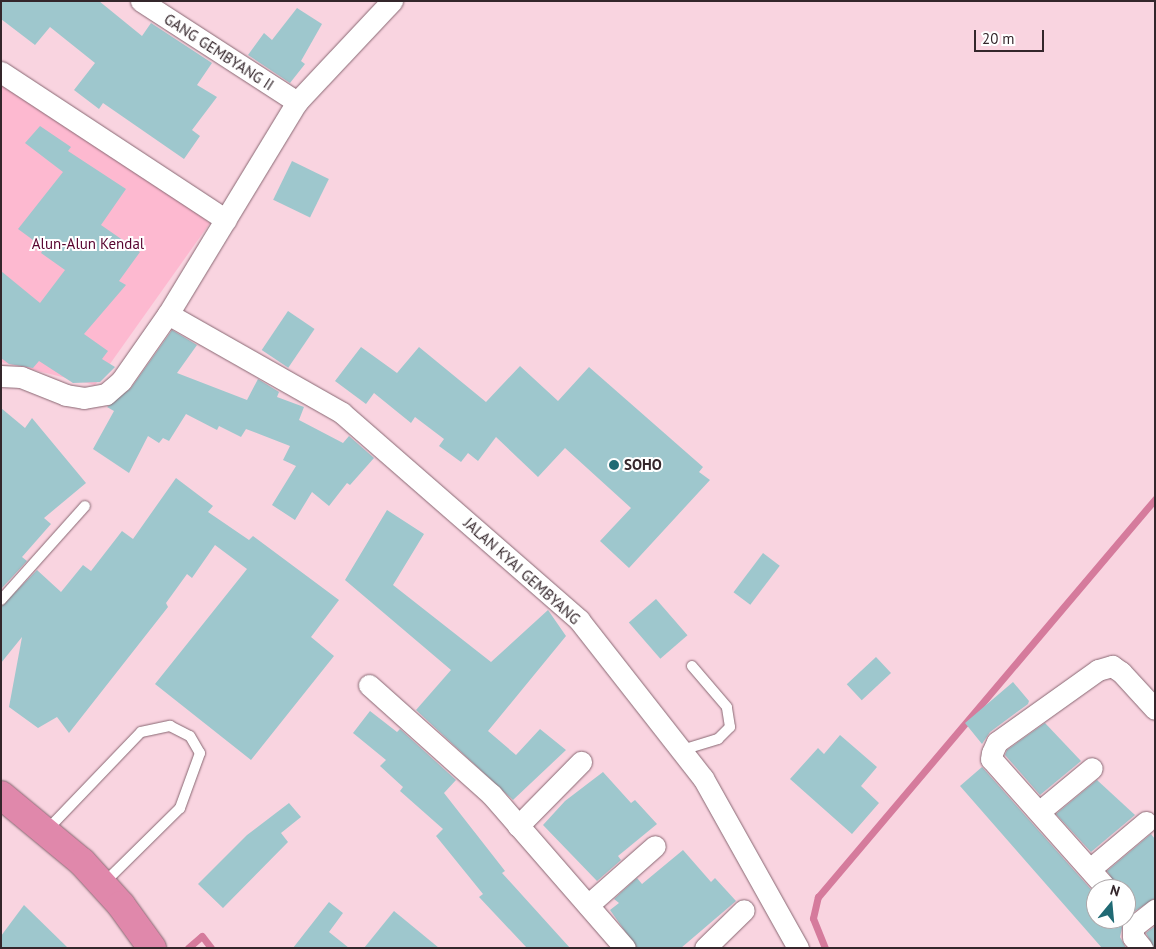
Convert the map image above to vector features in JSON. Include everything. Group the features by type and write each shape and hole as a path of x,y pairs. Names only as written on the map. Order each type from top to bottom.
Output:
{"highway":[{"path":"1,795 45,831 102,884 152,948"}],"street":[{"name":"GANG GEMBYANG II","path":"141,1 297,102"},
{"path":"1,376 21,377 66,395 100,396 121,381 168,314 297,102 392,1"},
{"path":"1,72 226,220"},
{"name":"JALAN KYAI GEMBYANG","path":"168,314 342,413 579,620 703,778 798,948"},
{"path":"1098,879 1040,811 991,759 997,742 1098,670 1112,666 1122,672 1155,709"},
{"path":"368,685 491,794 625,948"},
{"path":"518,826 581,762"},
{"path":"1040,811 1092,768"},
{"path":"1090,869 1146,822"},
{"path":"588,905 655,846"},
{"path":"705,948 744,910"},
{"path":"1136,916 1155,910"},
{"path":"1133,929 1133,937 1142,948"}],"lane":[{"path":"1,600 85,506"},
{"path":"682,750 718,739 730,727 727,707 692,666"},
{"path":"45,831 141,732 170,726 190,736 200,753 180,808 102,884"}],"green space":[{"name":"Alun-Alun Kendal","path":"1,74 210,223 95,385 1,362"}],"building":[{"path":"1,1 99,1 142,36 151,23 212,63 197,85 217,97 192,130 200,136 184,159 103,103 99,109 74,90 95,63 50,27 35,45 1,19"},
{"path":"297,8 322,24 301,61 305,64 290,83 248,55 264,33 272,40"},
{"path":"40,126 71,147 68,151 126,189 101,225 140,252 119,281 126,285 84,334 108,351 102,359 115,367 100,382 73,383 39,361 33,368 9,364 1,358 1,271 40,303 65,270 41,253 44,248 18,229 63,172 25,143"},
{"path":"292,161 329,179 310,218 273,200"},
{"path":"288,311 315,329 288,368 262,350"},
{"path":"172,330 197,345 177,373 247,400 258,379 279,392 277,397 304,407 299,420 343,443 349,436 374,458 350,485 347,483 329,506 312,492 295,520 272,505 296,466 283,460 290,446 246,429 241,437 219,426 217,430 186,414 169,441 163,438 159,443 148,436 129,473 93,449 114,411 107,407 131,388"},
{"path":"361,347 397,373 419,347 486,402 520,366 558,401 589,367 703,467 699,472 710,480 629,568 600,541 631,508 565,448 538,477 496,437 478,461 468,453 461,462 439,446 444,439 415,417 411,423 374,393 366,404 335,381"},
{"path":"1,408 25,428 32,418 86,483 44,518 51,524 22,557 27,561 1,589"},
{"path":"176,478 213,506 208,512 249,540 253,536 339,600 311,637 334,656 251,760 155,684 247,569 215,545 192,578 187,574 166,603 168,607 69,733 57,717 38,728 9,707 22,637 1,663 1,607 37,570 61,592 83,565 91,571 122,531 133,539"},
{"path":"387,510 424,534 393,585 491,662 548,610 566,636 488,731 516,755 540,729 566,750 513,800 416,710 451,670 345,580"},
{"path":"763,553 780,566 750,605 734,592"},
{"path":"656,599 687,635 660,659 629,623"},
{"path":"876,657 891,673 862,700 847,684"},
{"path":"1013,682 1029,701 1028,704 990,732 982,744 965,723"},
{"path":"370,711 397,732 400,729 456,780 444,793 505,871 502,873 570,948 527,948 479,897 483,894 436,836 443,829 400,791 403,787 380,766 386,760 353,733"},
{"path":"1045,723 1081,761 1040,795 1005,755 1007,750"},
{"path":"840,735 877,767 861,786 879,803 852,834 790,779 818,748 824,754"},
{"path":"982,767 1086,884 1086,929 1122,929 1120,937 1126,948 1102,948 960,786"},
{"path":"603,772 631,803 635,800 657,824 618,856 621,860 597,881 543,825 565,801"},
{"path":"1097,780 1135,815 1091,852 1056,814"},
{"path":"289,803 301,817 281,833 288,842 223,908 198,884 247,835"},
{"path":"1151,834 1155,839 1155,898 1136,910 1136,879 1112,879 1107,871"},
{"path":"683,850 711,882 715,878 736,901 681,948 637,948 610,910 619,903 614,899 637,878 642,884"},
{"path":"329,902 343,913 329,932 349,948 293,948"},
{"path":"24,905 68,948 1,948 1,936"},
{"path":"394,911 439,948 364,948"},
{"path":"1155,926 1155,948 1154,948 1146,933"}],"waterway":[{"path":"825,948 813,918 818,897 1155,499"},
{"path":"188,948 202,936 211,948"}],"place":[{"name":"SOHO","path":"614,465"}]}
